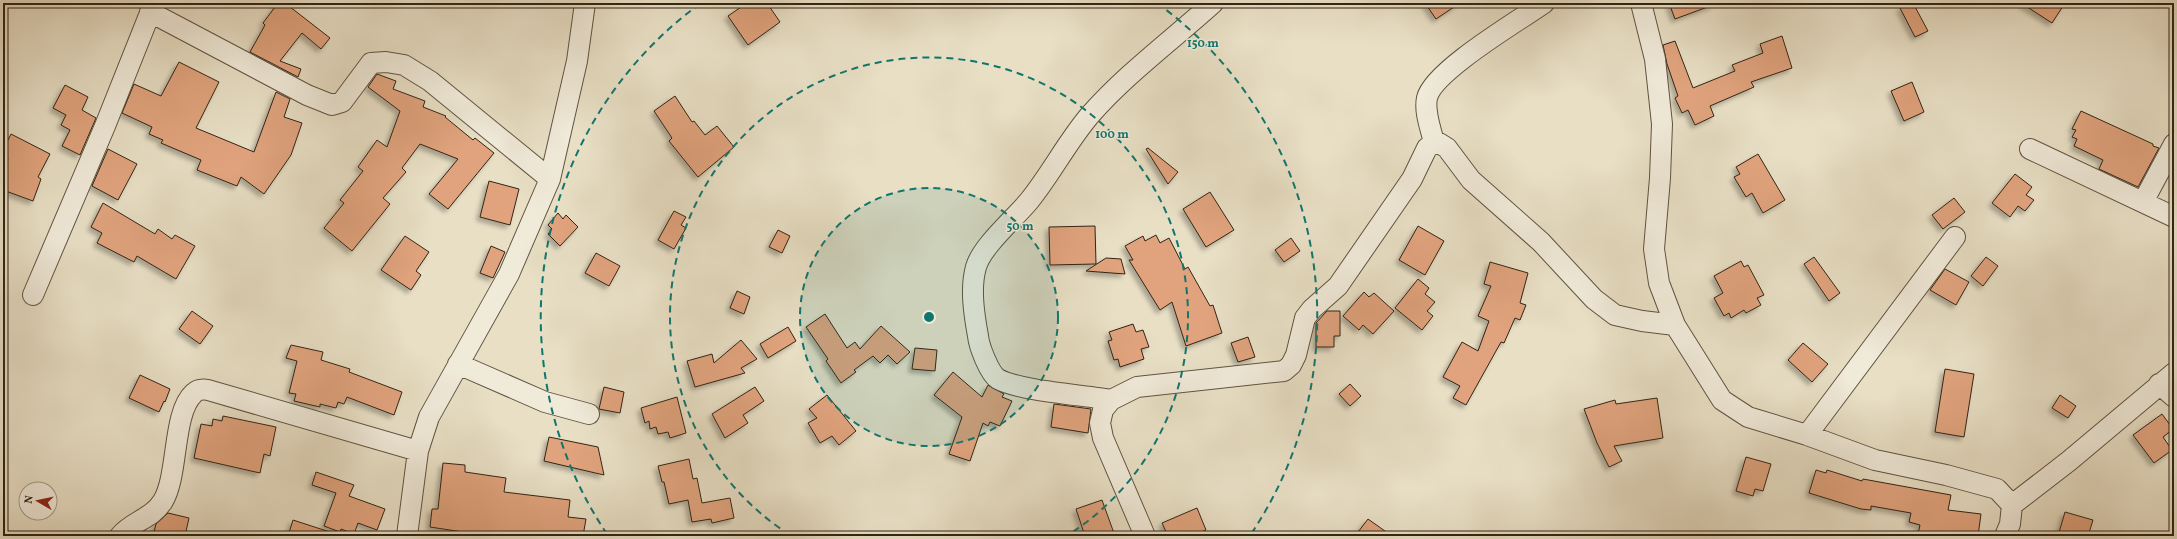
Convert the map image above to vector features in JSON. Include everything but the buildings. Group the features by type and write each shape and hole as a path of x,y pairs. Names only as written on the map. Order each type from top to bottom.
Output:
{"street":[{"path":"407,536 418,451 429,417 509,274 550,179 577,61 585,3"},
{"path":"1111,400 1014,385 997,378 989,367 979,342 975,316 974,278 976,266 984,250 1035,194 1090,116 1114,91 1213,3"},
{"path":"1434,143 1427,113 1427,97 1435,84 1461,59 1544,3"},
{"path":"1641,3 1655,59 1662,124 1660,178 1654,249 1659,283 1675,325 1722,400 1748,417 1807,435 1875,460 1946,475 1997,489 2012,505"},
{"path":"33,295 105,126 152,7 307,95 332,105 342,102 372,63 386,62 404,65 430,81 550,179"},
{"path":"1145,536 1103,438 1100,423 1103,410 1111,400 1137,387 1284,371 1291,365 1296,355 1305,318 1312,309 1338,286 1412,179 1427,148 1434,143 1439,143 1447,148 1471,180 1541,242 1594,299 1615,315 1642,321 1675,325"},
{"path":"2142,202 2174,144"},
{"path":"2030,149 2174,218"},
{"path":"1807,435 1955,237"},
{"path":"458,364 545,402 589,414"},
{"path":"2005,536 2010,524 2012,505 2069,461 2166,378 2174,397"},
{"path":"132,533 153,514 163,501 168,487 185,407 194,392 200,389 208,390 418,451"}]}
